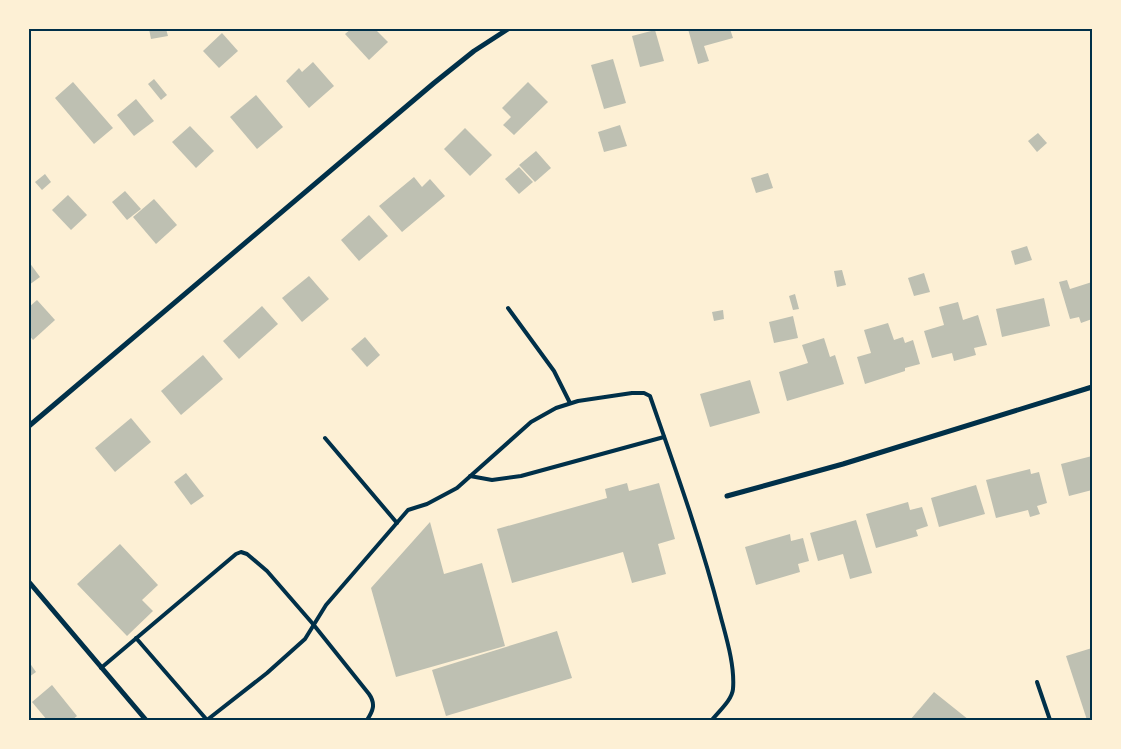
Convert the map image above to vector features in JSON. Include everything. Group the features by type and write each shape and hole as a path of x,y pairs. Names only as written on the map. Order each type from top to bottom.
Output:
{"street":[{"path":"29,426 434,83 474,51 508,29"},
{"path":"727,496 843,464 1092,387"},
{"path":"29,582 146,720"}],"lane":[{"path":"508,308 554,371 570,404"},
{"path":"136,638 207,720 267,673 305,639 326,605 408,510 427,504 457,488 531,422 556,408 632,393 644,393 650,396 664,437 710,578 728,645 733,691 712,720"},
{"path":"470,476 492,480 521,476 664,437"},
{"path":"325,438 397,523"},
{"path":"101,668 236,554 241,552 247,554 267,571 313,624 374,700 374,707 367,720"},
{"path":"1037,682 1050,720"}],"building":[{"path":"149,29 166,29 168,36 151,39"},
{"path":"351,29 375,29 388,42 369,60 345,34"},
{"path":"688,29 730,29 733,38 704,46 709,61 698,64"},
{"path":"655,30 664,61 640,67 632,36"},
{"path":"222,33 238,51 219,68 203,51"},
{"path":"613,59 626,103 604,109 591,65"},
{"path":"313,62 334,86 309,108 286,81 299,68 302,72"},
{"path":"154,79 167,95 161,100 148,84"},
{"path":"73,82 113,128 94,144 55,98"},
{"path":"528,82 548,102 514,135 503,125 511,117 502,108"},
{"path":"256,95 283,127 257,149 230,117"},
{"path":"136,99 154,121 134,136 117,115"},
{"path":"620,125 627,146 604,152 598,132"},
{"path":"190,126 214,151 196,168 172,142"},
{"path":"465,128 492,155 470,176 444,149"},
{"path":"1038,133 1047,143 1037,152 1028,141"},
{"path":"536,151 551,168 535,182 519,165"},
{"path":"519,167 533,182 519,194 505,179"},
{"path":"768,173 773,188 756,193 751,178"},
{"path":"45,174 51,182 42,190 35,182"},
{"path":"414,177 422,187 430,179 445,196 402,232 379,206"},
{"path":"125,191 141,209 127,220 112,202"},
{"path":"68,195 87,215 71,230 52,210"},
{"path":"154,199 177,225 156,244 133,217"},
{"path":"369,215 388,236 359,261 341,240"},
{"path":"1027,246 1032,260 1015,265 1011,251"},
{"path":"29,262 40,277 29,285"},
{"path":"842,270 846,285 837,287 834,271"},
{"path":"924,273 930,292 914,296 908,278"},
{"path":"309,276 329,299 302,322 282,298"},
{"path":"1067,280 1070,289 1092,282 1092,319 1081,323 1079,317 1070,319 1059,282"},
{"path":"795,294 799,309 793,310 789,296"},
{"path":"1044,298 1050,326 1002,337 996,309"},
{"path":"37,300 55,320 33,340 29,335 29,307"},
{"path":"958,302 963,320 978,315 987,345 974,348 976,355 954,361 952,353 932,358 924,331 944,325 939,307"},
{"path":"262,306 278,324 239,359 223,341"},
{"path":"723,310 724,319 714,321 712,312"},
{"path":"793,316 798,338 774,343 769,322"},
{"path":"888,323 894,340 903,337 905,343 913,340 920,364 865,384 857,357 871,353 864,330"},
{"path":"365,337 380,355 367,367 351,349"},
{"path":"824,338 830,357 835,355 844,384 787,401 779,372 808,363 802,345"},
{"path":"203,355 223,379 181,415 161,391"},
{"path":"750,380 760,413 710,427 700,394"},
{"path":"131,418 151,442 115,472 95,448"},
{"path":"1092,456 1092,490 1069,496 1061,464"},
{"path":"1030,469 1031,474 1039,472 1047,503 1037,506 1040,514 1030,517 1028,510 996,518 986,480"},
{"path":"186,473 204,496 191,505 174,482"},
{"path":"627,483 629,491 659,483 675,539 658,544 666,574 632,583 623,552 512,583 497,529 607,498 605,489"},
{"path":"976,485 985,514 939,527 931,498"},
{"path":"908,502 910,510 922,507 928,526 916,530 918,536 876,548 866,514"},
{"path":"856,520 872,573 850,579 843,554 818,561 810,533"},
{"path":"430,522 444,574 482,563 505,646 396,677 371,588"},
{"path":"790,534 791,541 803,538 809,561 798,564 800,572 756,585 745,547"},
{"path":"120,544 158,585 142,600 153,611 127,636 77,584"},
{"path":"557,631 572,678 446,716 432,670"},
{"path":"1092,648 1092,720 1087,720 1066,656"},
{"path":"29,662 36,672 29,677"},
{"path":"52,685 77,716 72,720 47,720 32,702"},
{"path":"934,692 969,720 910,720"}]}
